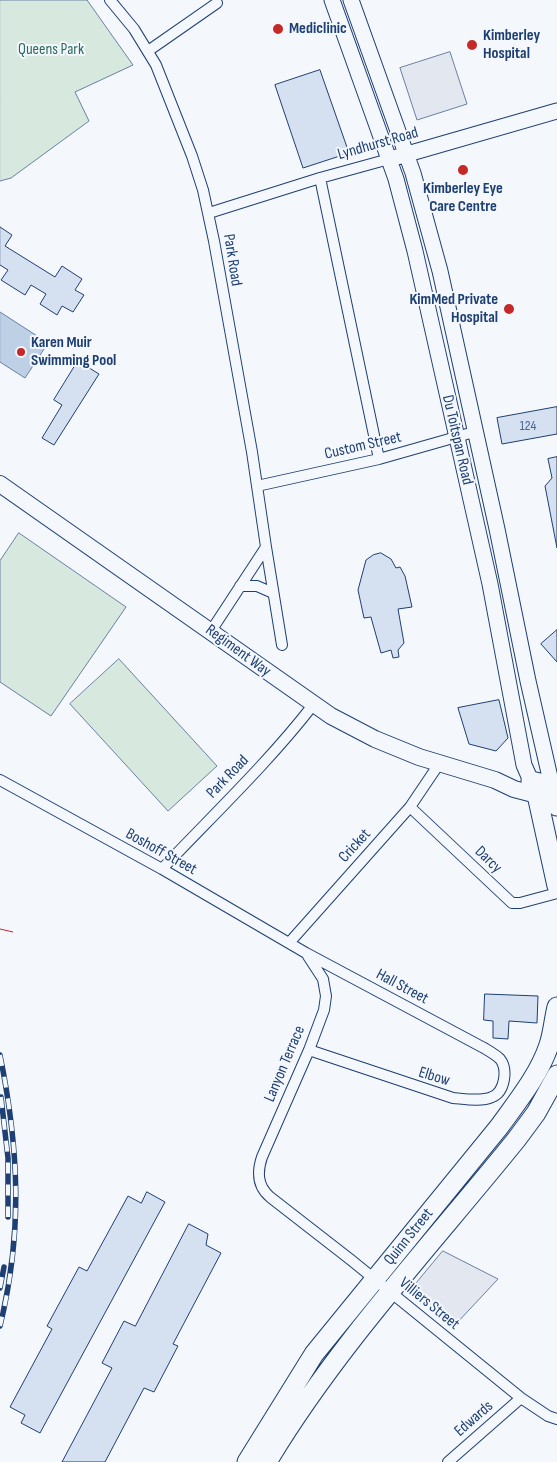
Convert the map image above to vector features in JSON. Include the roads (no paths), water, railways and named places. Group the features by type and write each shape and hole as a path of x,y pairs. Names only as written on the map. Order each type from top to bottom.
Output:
{"highway":[{"name":"Du Toitspan Road","path":"550,793 557,886"},
{"name":"Quinn Street","path":"247,1462 314,1354 499,1127 519,1099 544,1058 552,1036 557,1008"},
{"name":"Quinn Street","path":"267,1462 283,1434 330,1368 516,1140 536,1113 557,1075"}],"main road":[{"name":"Regiment Way","path":"0,484 314,705 348,726 375,739 439,764 495,780 514,789 550,793"}],"street":[{"name":"Park Road","path":"110,0 134,29 156,65 192,156 209,213 257,486 282,645"},
{"name":"Du Toitspan Road","path":"332,0 389,159 415,250 490,584 524,765 550,793"},
{"name":"Du Toitspan Road","path":"350,0 413,173 440,271 474,432 497,529 550,793"},
{"path":"148,51 216,2"},
{"name":"Lyndhurst Road","path":"209,213 320,178 557,111"},
{"path":"320,178 379,459"},
{"name":"Custom Street","path":"257,486 379,459 474,432"},
{"path":"211,631 266,546"},
{"path":"240,586 257,586 273,593"},
{"name":"Park Road","path":"162,869 256,770 314,705"},
{"name":"Cricket","path":"289,943 410,806 439,764"},
{"name":"Boshoff Street","path":"0,780 162,869 306,953"},
{"name":"Darcy","path":"410,806 512,903 520,904 557,893"},
{"name":"Hall Street","path":"306,953 484,1048"},
{"name":"Lanyon Terrace","path":"262,1188 259,1181 259,1170 262,1156 309,1050 324,1010 326,996 324,985 319,971 306,953"},
{"name":"Elbow","path":"309,1050 444,1096 473,1100 493,1097 499,1091 505,1075 500,1059 484,1048"},
{"name":"Villiers Street","path":"262,1188 270,1197 521,1398 548,1416 557,1419"},
{"name":"Edwards","path":"448,1462 521,1398"}],"water":[{"name":"Karen Muir Swimming Pool","path":"0,312 48,343 25,378 0,362"}],"railway":[{"path":"0,1055 11,1124 16,1190 12,1257 0,1326"},
{"path":"1,1097 8,1158 8,1217"},
{"path":"0,1288 4,1267"}],"place":[{"name":"Mediclinic","path":"278,29"},
{"name":"Kimberley Hospital","path":"472,45"},
{"name":"Kimberley Eye Care Centre","path":"463,170"},
{"name":"KimMed Private Hospital","path":"509,309"},
{"name":"Karen Muir Swimming Pool","path":"21,352"}],"park label":[{"name":"Queens Park","path":"51,50"}]}
